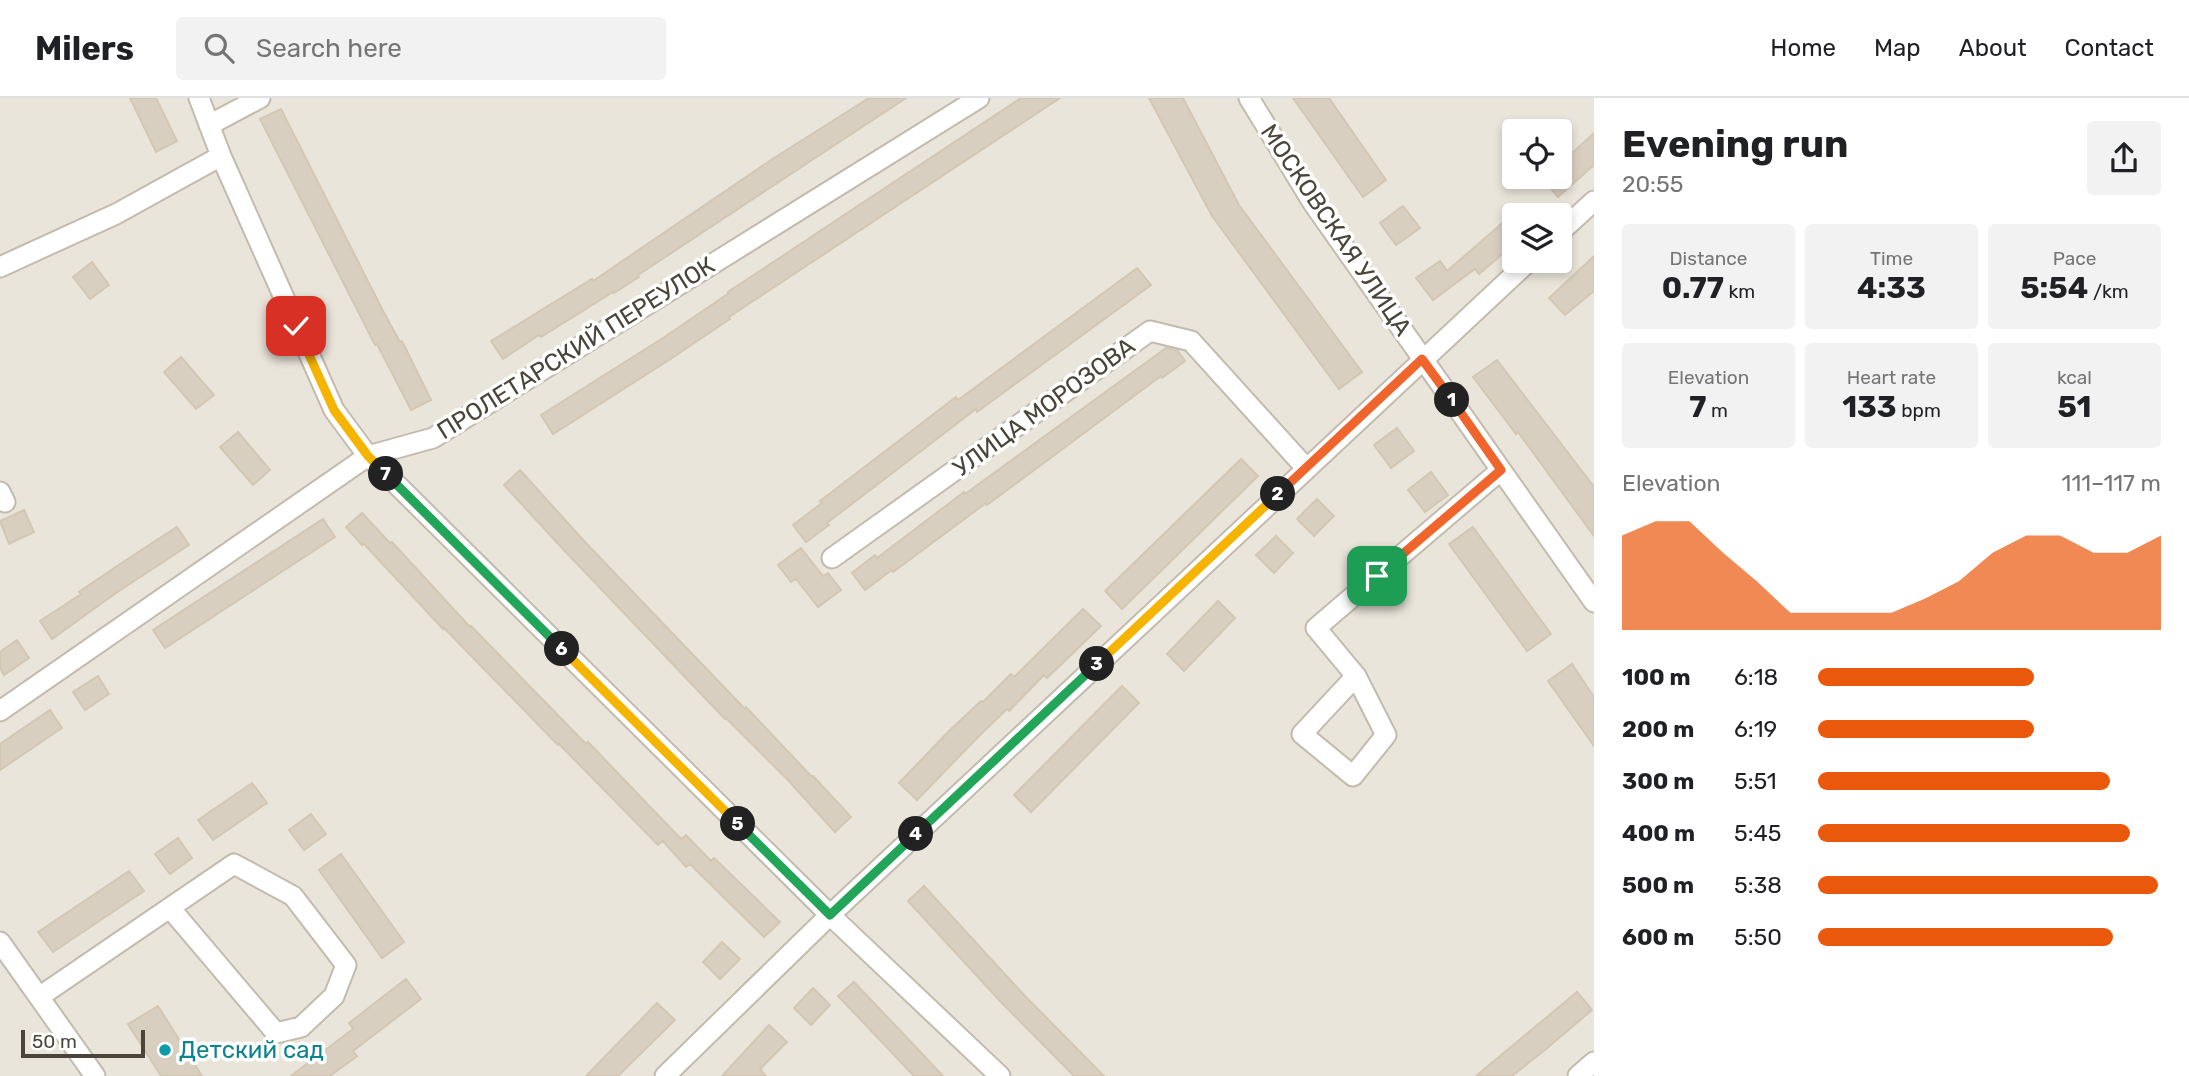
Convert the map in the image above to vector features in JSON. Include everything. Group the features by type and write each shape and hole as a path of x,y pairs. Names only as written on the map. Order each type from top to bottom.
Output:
{"street":[{"path":"199,98 221,156 334,410 368,456 830,915 1000,1076"},
{"path":"209,125 260,98"},
{"name":"ПРОЛЕТАРСКИЙ ПЕРЕУЛОК","path":"0,711 368,456 433,438 979,98"},
{"name":"МОСКОВСКАЯ УЛИЦА","path":"1249,98 1313,203 1594,602"},
{"path":"0,267 116,214 221,156"},
{"path":"1572,221 1594,201"},
{"path":"665,1076 830,915 1516,273"},
{"name":"УЛИЦА МОРОЗОВА","path":"832,558 1150,331 1191,341 1306,468"},
{"path":"1356,676 1302,734 1353,776 1386,736 1356,676 1315,628 1501,470"},
{"path":"39,997 234,864 293,896 339,955 346,965 334,996 301,1027 276,1033 170,908"},
{"path":"0,942 95,1076"},
{"path":"1578,1076 1594,1062"}],"shaded area":[{"path":"0,98 1594,98 1594,1076 0,1076"}],"building":[{"path":"130,98 156,98 177,141 156,152"},
{"path":"869,98 906,98 638,275 639,277 503,359 491,341 592,279 593,281 774,158"},
{"path":"1021,98 1060,98 729,317 730,319 669,360 553,434 541,415 663,338"},
{"path":"1149,98 1183,98 1239,205 1362,372 1339,389 1212,216"},
{"path":"1293,98 1329,98 1386,180 1363,197"},
{"path":"281,109 431,400 411,410 260,119"},
{"path":"1594,133 1594,165 1572,185 1572,153"},
{"path":"1551,189 1567,189 1558,197"},
{"path":"1403,206 1420,228 1396,245 1380,223"},
{"path":"1502,223 1502,254 1479,274 1475,269 1433,300 1416,278 1440,261 1447,271"},
{"path":"1594,256 1594,291 1565,315 1549,298"},
{"path":"92,262 109,285 90,299 73,277"},
{"path":"1137,268 1151,285 977,412 976,409 806,542 793,525 822,503 820,501 956,397 958,400"},
{"path":"1166,348 1177,350 1185,361 987,505 986,503 865,590 852,573 875,555 877,558 964,492 965,494"},
{"path":"181,357 214,395 196,409 164,372"},
{"path":"1497,360 1594,487 1594,536 1518,432 1516,434 1473,377"},
{"path":"1397,428 1414,451 1391,468 1374,445"},
{"path":"238,432 270,470 253,485 220,447"},
{"path":"1241,459 1258,476 1122,609 1105,591"},
{"path":"520,470 585,542 851,817 835,832 504,485"},
{"path":"1431,472 1448,495 1425,512 1408,490"},
{"path":"1317,499 1334,516 1314,536 1297,519"},
{"path":"24,510 34,532 9,544 0,521"},
{"path":"362,513 470,627 586,744 588,742 681,839 686,835 711,861 714,858 780,922 764,937 690,864 686,867 663,841 658,845 443,629 363,543 362,545 346,527"},
{"path":"323,519 335,537 165,648 153,630"},
{"path":"177,527 189,545 52,639 40,621"},
{"path":"1473,527 1551,634 1527,651 1449,544"},
{"path":"1276,536 1293,553 1274,573 1256,555"},
{"path":"801,548 823,576 828,573 841,590 818,607 796,579 791,582 778,565"},
{"path":"1218,601 1235,618 1184,671 1167,654"},
{"path":"1083,609 1101,626 1047,678 1044,675 1009,711 1007,709 917,800 899,783 949,731 1011,674 1014,677"},
{"path":"17,640 29,658 4,675 0,668 0,652"},
{"path":"1572,664 1594,697 1594,746 1548,681"},
{"path":"98,676 109,694 85,710 73,692"},
{"path":"1122,686 1139,703 1031,812 1014,795"},
{"path":"50,710 62,728 0,770 0,744"},
{"path":"252,783 267,803 213,840 198,820"},
{"path":"311,814 326,834 304,850 289,830"},
{"path":"178,838 192,858 170,874 155,854"},
{"path":"341,854 404,942 382,958 319,870"},
{"path":"129,871 144,891 53,952 38,932"},
{"path":"924,886 1025,996 1104,1076 1074,1076 1000,1001 908,901"},
{"path":"722,942 740,959 720,979 703,962"},
{"path":"406,979 421,999 353,1051 357,1056 330,1076 291,1076 353,1029 349,1023"},
{"path":"854,982 943,1076 914,1076 838,996"},
{"path":"813,988 830,1005 811,1025 794,1008"},
{"path":"1577,992 1592,1010 1546,1049 1512,1076 1476,1076"},
{"path":"657,1003 675,1020 618,1076 586,1076"},
{"name":"Детский сад","path":"158,1006 202,1076 161,1076 128,1024"},
{"path":"769,1025 787,1042 760,1069 766,1076 722,1076"}],"place":[{"name":"Детский сад","path":"165,1050"}],"route":[{"path":"296,326 334,410 368,456 830,915 1422,359 1501,470 1377,576"}]}
